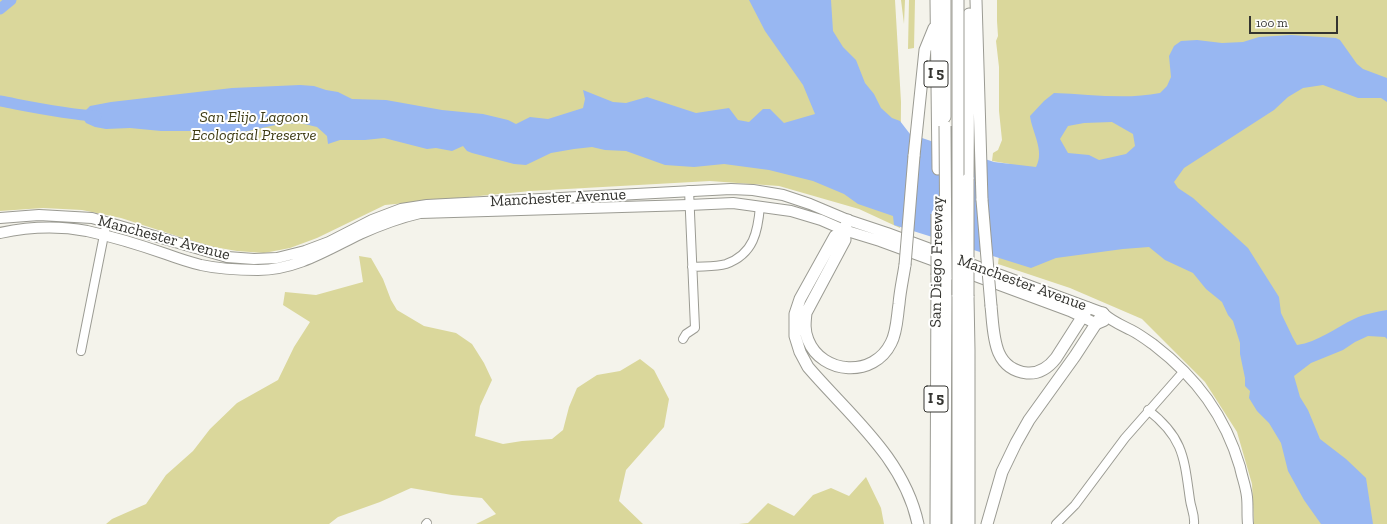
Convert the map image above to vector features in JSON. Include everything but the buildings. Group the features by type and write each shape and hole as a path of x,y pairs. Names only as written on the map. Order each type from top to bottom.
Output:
{"highway":[{"name":"San Diego Freeway","path":"936,0 941,125 938,169 941,277 936,524"},
{"path":"941,125 945,0"},
{"path":"958,0 963,295 958,524"},
{"name":"San Diego Freeway","path":"969,0 963,295 969,350 969,524"},
{"path":"976,0 982,200 991,306 995,342 998,352 1006,364 1020,372 1032,373 1045,369 1051,365 1088,308"},
{"path":"846,225 845,240 806,313 804,325 808,340 817,354 827,362 838,367 864,367 876,361 884,354 891,344 895,332 905,265 925,50 936,24"},
{"path":"846,225 836,236 800,299 795,314 795,336 800,352 808,367 880,446 898,472 910,497 918,524"},
{"path":"941,277 945,524"},
{"path":"988,524 1002,472 1029,420 1097,324 1106,316"}],"main road":[{"name":"Manchester Avenue","path":"0,218 39,215 92,218 227,257 254,259 277,258 305,251 329,242 372,220 401,209 427,205 689,190 753,190 783,196 810,204 846,225 880,241 1070,311 1097,324"},
{"name":"Manchester Avenue","path":"0,233 16,229 58,228 86,231 121,239 202,265 231,270 260,270 285,267 314,258 395,219 420,213 733,203 791,211 821,220 887,232 1088,308 1140,335 1159,349 1184,371 1206,397 1219,416 1234,446 1247,496 1248,524"}],"street":[{"path":"682,339 686,334 695,328 689,190"},
{"path":"692,267 725,264 742,255 754,240 760,206"},
{"path":"81,351 107,222"},
{"path":"1056,524 1075,505 1148,410 1184,371"},
{"path":"1148,410 1165,424 1178,442 1184,459 1190,505 1195,517 1194,524"}],"green space":[{"name":"San Elijo Lagoon Ecological Preserve","path":"0,0 895,0 901,102 900,228 859,209 779,186 710,181 531,191 385,205 317,238 290,248 264,253 237,251 208,246 121,218 82,210 43,208 0,211"},
{"path":"901,0 905,0 904,24"},
{"path":"909,0 915,0 914,48 908,49"},
{"path":"997,0 1387,0 1387,524 1254,524 1252,484 1237,432 1205,382 1142,319 1070,288 998,264 1010,164 992,161 993,153 998,150 1002,140 999,111 999,67 996,41 998,36"},
{"path":"359,256 371,258 383,279 391,300 397,310 424,326 456,333 472,344 484,363 492,380 480,406 475,436 503,444 552,439 563,430 569,407 577,388 597,375 620,371 640,359 654,370 669,399 664,427 626,470 619,501 643,524 476,524 496,514 482,498 452,495 411,488 380,502 338,517 329,524 106,524 112,519 146,504 166,475 193,451 210,429 237,403 278,380 294,347 310,322 283,305 285,292 316,295 363,282"},
{"path":"866,477 881,508 884,524 739,524 748,523 768,503 794,516 813,495 831,488 849,496"}],"water":[{"path":"749,0 831,0 833,31 843,47 856,60 865,83 874,94 881,108 892,118 900,121 910,134 994,162 1036,167 1039,148 1030,116 1044,101 1054,93 1134,96 1160,93 1167,86 1171,77 1169,56 1174,46 1181,41 1197,40 1222,43 1243,42 1259,37 1291,35 1336,38 1340,40 1357,64 1363,69 1387,78 1387,102 1381,98 1358,98 1323,85 1303,88 1288,97 1274,110 1184,168 1174,182 1178,188 1193,198 1248,248 1279,297 1281,313 1297,345 1319,338 1358,317 1387,310 1387,339 1385,337 1368,336 1343,350 1311,363 1294,376 1300,397 1308,410 1320,439 1346,459 1366,478 1373,524 1321,524 1304,500 1288,471 1281,443 1269,423 1257,411 1249,398 1250,391 1245,386 1245,378 1240,354 1240,343 1233,321 1228,315 1222,302 1206,289 1193,273 1165,260 1149,247 1056,258 1031,268 894,225 893,216 858,204 844,194 813,181 769,170 724,164 694,167 665,165 626,151 605,150 592,147 551,153 526,165 514,164 472,153 467,151 463,146 452,151 436,148 427,149 384,138 340,140 328,144 327,136 317,127 300,123 280,124 239,133 218,134 193,131 161,131 130,128 106,129 95,127 86,123 81,115 90,106 111,102 232,88 300,85 314,86 338,92 352,99 386,100 442,110 483,114 508,120 516,124 530,117 548,119 583,108 585,99 583,90 613,102 626,103 647,97 696,113 729,108 738,120 749,122 763,109 770,109 784,123 815,114 803,85 765,31","holes":["1112,122 1133,134 1135,146 1126,154 1099,160 1089,155 1068,153 1060,139 1068,126 1084,123"]}],"waterway":[{"path":"0,9 11,0"},
{"path":"0,101 60,112 96,116"}]}
